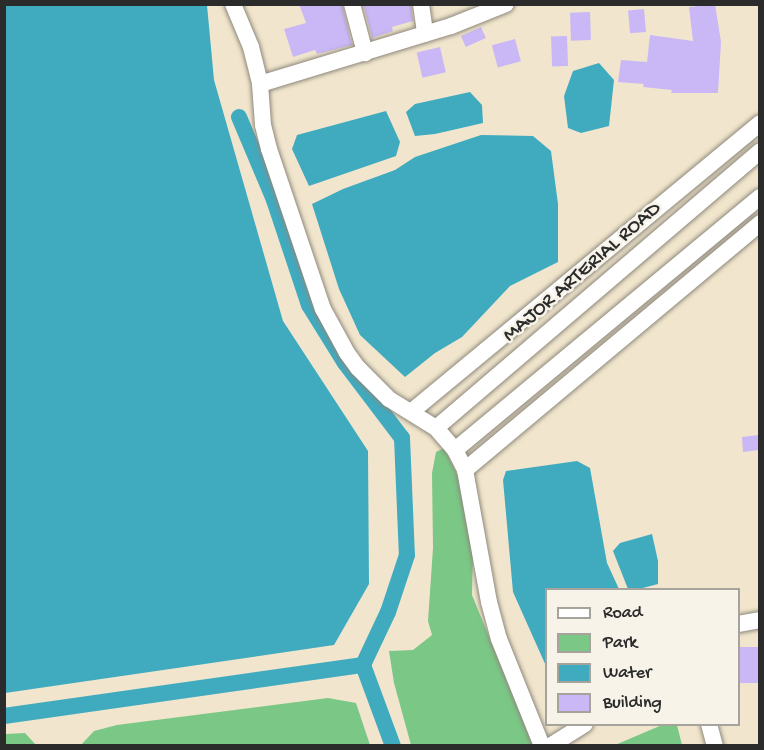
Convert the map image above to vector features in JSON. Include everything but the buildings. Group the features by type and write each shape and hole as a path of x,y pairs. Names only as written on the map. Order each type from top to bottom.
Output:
{"street":[{"path":"233,4 251,47 260,84 263,125 269,149 323,309 347,353 358,368 389,399 436,428 455,450 465,470 487,592 499,639 542,746"},
{"path":"352,4 365,53"},
{"path":"421,4 425,34"},
{"path":"260,84 451,26 506,4"},
{"path":"411,412 759,123"},
{"name":"MAJOR ARTERIAL ROAD","path":"436,428 759,151"},
{"path":"455,450 759,196"},
{"path":"465,470 759,222"},
{"path":"740,624 759,620"},
{"path":"550,746 582,726"},
{"path":"710,726 715,746"}],"green space":[{"path":"444,448 463,486 473,553 472,595 533,745 411,745 394,683 389,651 413,650 432,635 428,621 433,548 432,473 436,452"},
{"path":"328,698 356,703 370,745 81,745 94,731 117,725"},
{"path":"660,726 677,726 682,745 615,745"},
{"path":"25,733 36,745 5,745 5,734"}],"water":[{"path":"4,5 207,5 214,80 283,321 368,451 369,584 334,645 5,693"},
{"path":"599,63 614,80 609,126 581,133 568,128 564,96 573,71"},
{"path":"470,92 482,105 483,123 415,136 406,112 415,104"},
{"path":"386,111 400,142 396,156 309,186 292,149 297,135"},
{"path":"481,135 533,136 551,151 558,204 558,262 510,286 462,337 435,353 405,377 360,335 339,289 312,204 343,189 395,170 415,157"},
{"path":"577,461 590,468 607,563 619,588 545,588 545,664 513,592 503,480 506,471"},
{"path":"652,534 658,561 658,584 643,588 628,588 613,551 620,543"}],"waterway":[{"path":"239,117 274,200 309,305 345,363 402,438 407,555 388,612 363,665"},
{"path":"4,716 363,665 393,746"}]}
